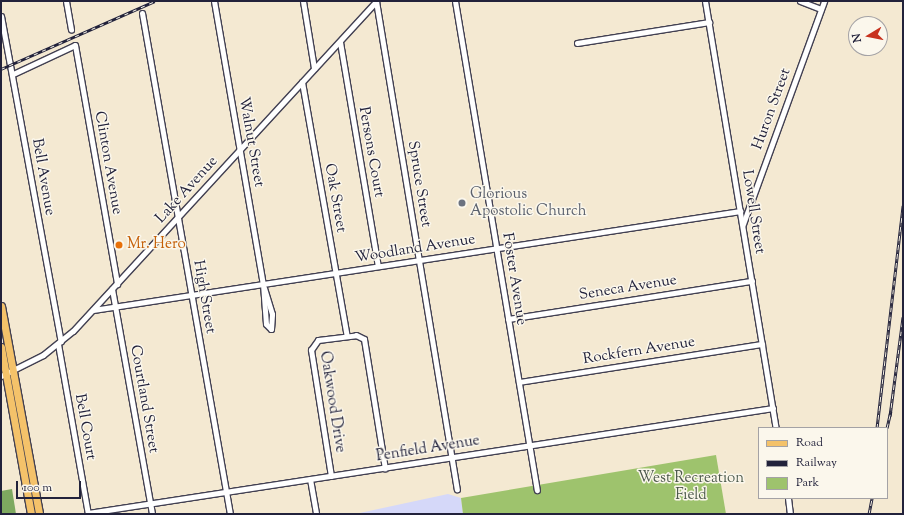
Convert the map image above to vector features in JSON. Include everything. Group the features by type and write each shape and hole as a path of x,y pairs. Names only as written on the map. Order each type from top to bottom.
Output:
{"main road":[{"path":"1,306 40,514"},
{"path":"1,347 4,375 31,514"}],"street":[{"path":"66,1 71,30"},
{"name":"Walnut Street","path":"214,1 264,286 272,314 271,329 266,324 264,286"},
{"path":"303,1 314,68"},
{"name":"Lake Avenue","path":"4,375 59,343 93,310 376,1"},
{"name":"Spruce Street","path":"376,1 457,489"},
{"name":"Foster Avenue","path":"455,1 537,490"},
{"name":"Lowell Street","path":"705,1 776,427"},
{"path":"800,1 821,9"},
{"name":"Huron Street","path":"743,225 824,1"},
{"name":"High Street","path":"142,13 230,514"},
{"name":"Bell Avenue","path":"1,16 13,74 59,343"},
{"path":"577,43 708,22"},
{"name":"Persons Court","path":"340,42 378,266"},
{"name":"Clinton Avenue","path":"13,74 75,45 117,284"},
{"name":"Oak Street","path":"302,82 347,336"},
{"name":"Woodland Avenue","path":"93,310 264,286 378,266 740,211"},
{"name":"Seneca Avenue","path":"508,319 752,281"},
{"name":"Courtland Street","path":"112,289 152,514"},
{"path":"347,336 360,335 365,342 385,468"},
{"name":"Oakwood Drive","path":"331,476 311,346 318,340 347,336"},
{"name":"Bell Court","path":"59,343 88,514"},
{"name":"Rockfern Avenue","path":"519,382 762,344"},
{"name":"Penfield Avenue","path":"88,514 773,408"},
{"path":"310,479 316,514"},
{"path":"788,499 790,514"}],"shaded area":[{"path":"448,494 461,498 463,514 355,514"}],"green space":[{"name":"West Recreation Field","path":"716,455 726,514 463,514 461,498"},
{"path":"12,489 16,514 1,514 1,491"}],"railway":[{"path":"1,69 155,1"},
{"path":"877,427 903,206"},
{"path":"890,416 903,317"},
{"path":"887,427 891,411"},
{"path":"869,514 872,499"}],"place":[{"name":"Glorious Apostolic Church","path":"462,203"},
{"name":"Mr. Hero","path":"119,245"}]}
